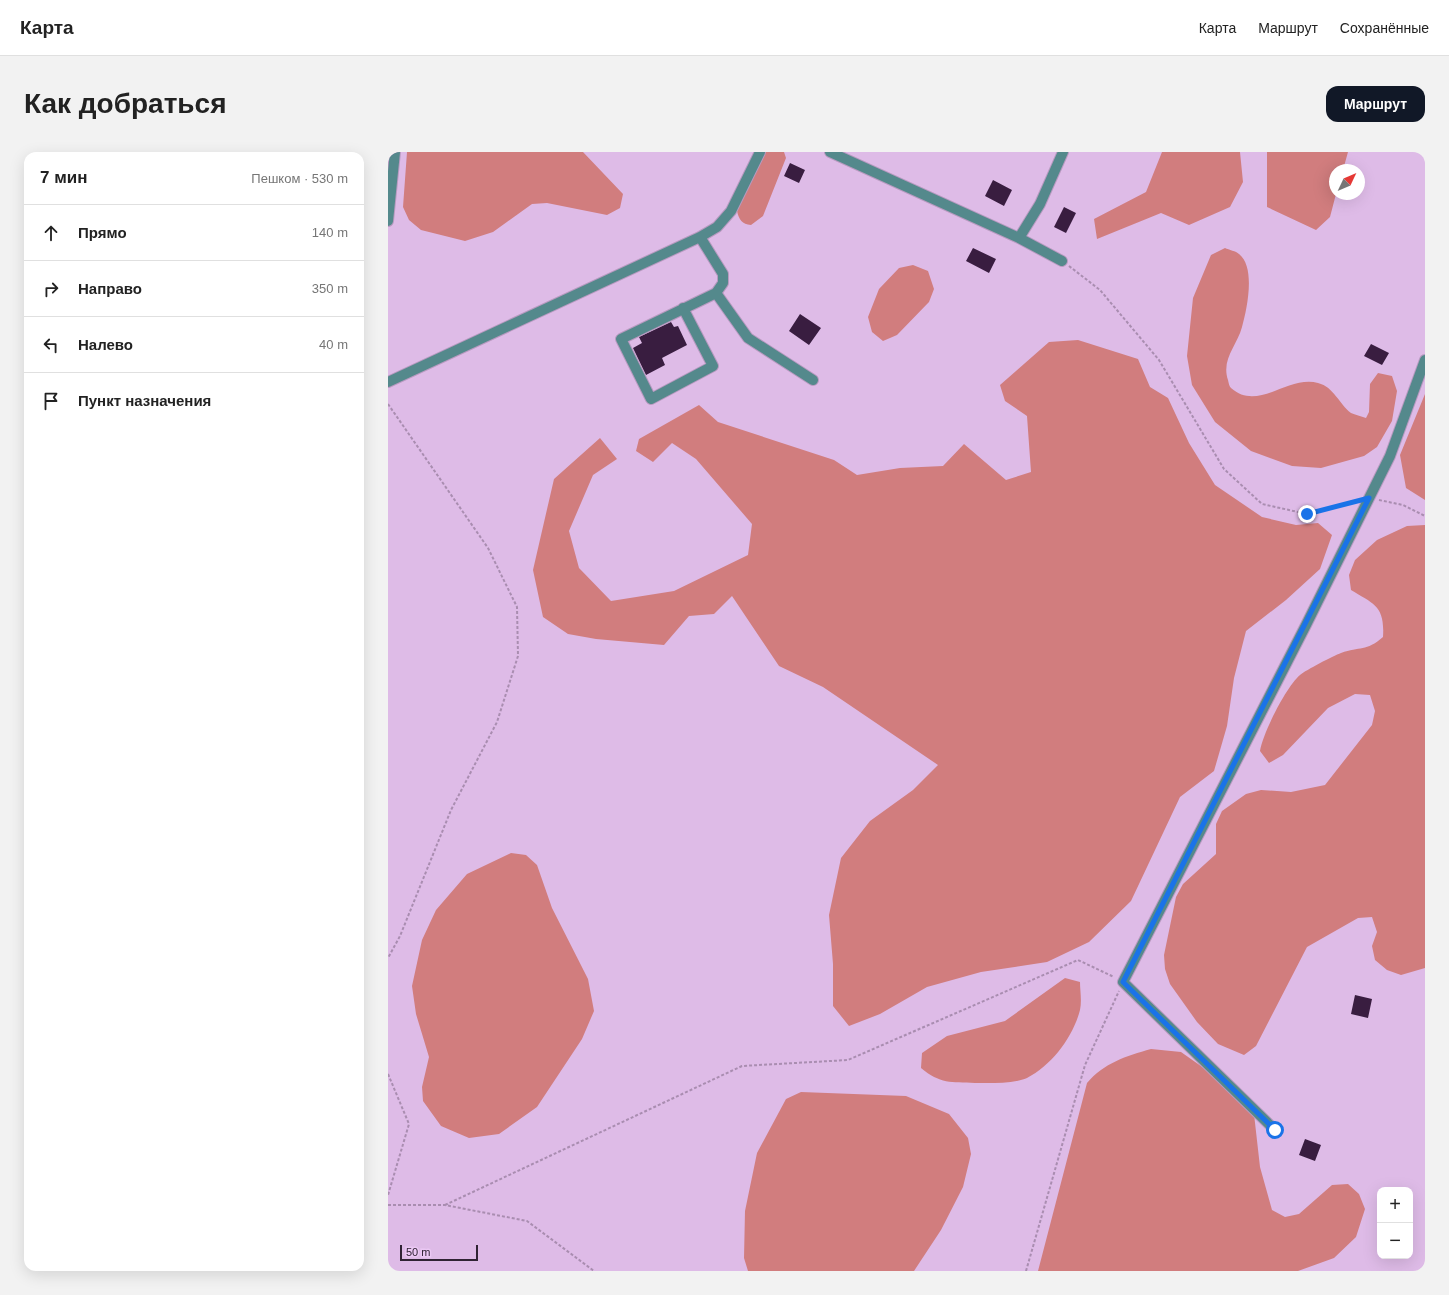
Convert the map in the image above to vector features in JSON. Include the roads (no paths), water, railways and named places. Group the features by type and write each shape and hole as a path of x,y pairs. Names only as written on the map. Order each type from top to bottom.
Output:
{"street":[{"path":"388,221 395,152"},
{"path":"388,382 700,237 717,227 731,211 760,152"},
{"path":"830,152 1019,238 1062,260"},
{"path":"1019,238 1040,204 1063,152"},
{"path":"683,308 713,366 651,399 621,339 683,308 716,293 722,283 723,274 700,237"},
{"path":"716,293 748,338 813,380"},
{"path":"1275,1130 1123,982 1390,456 1425,360"}]}
